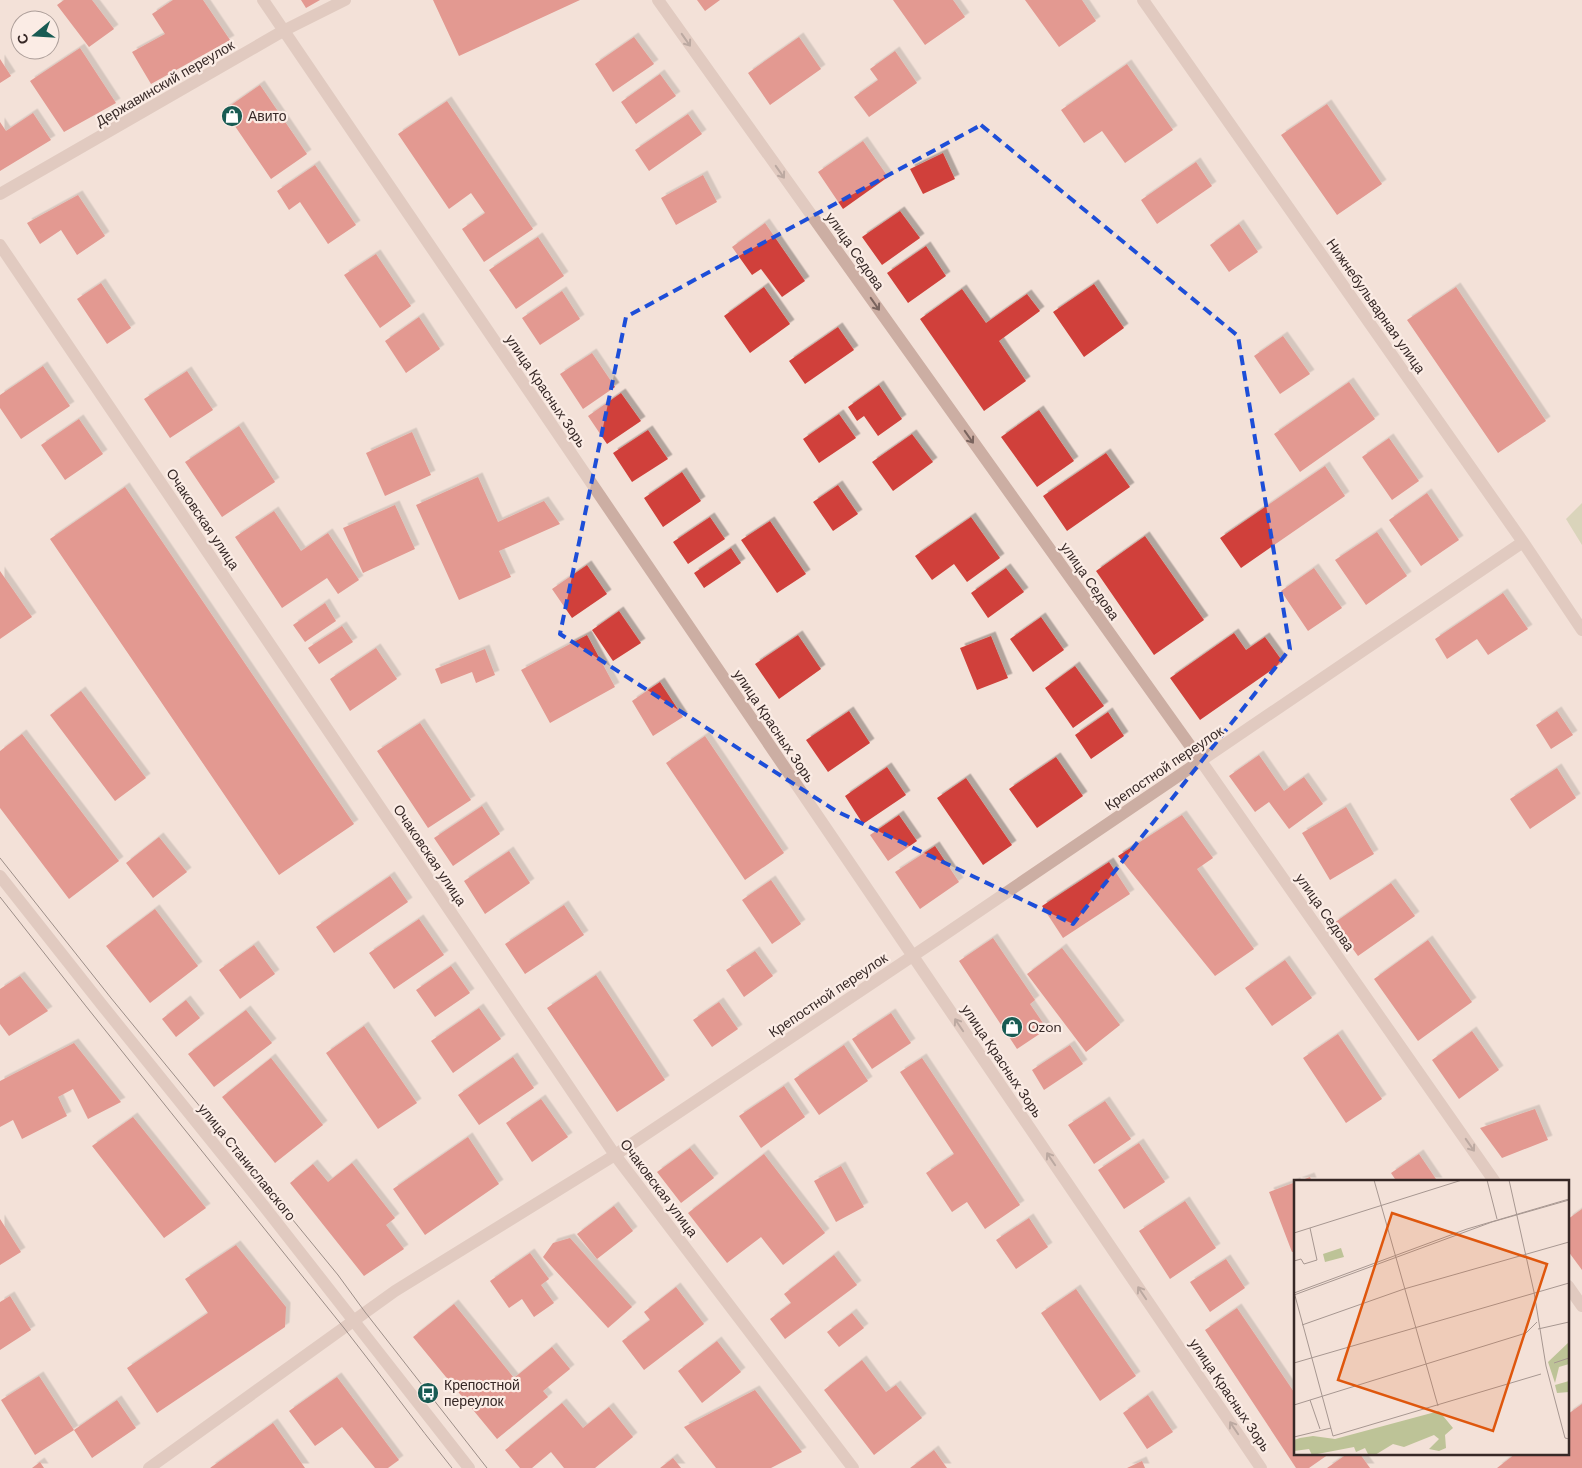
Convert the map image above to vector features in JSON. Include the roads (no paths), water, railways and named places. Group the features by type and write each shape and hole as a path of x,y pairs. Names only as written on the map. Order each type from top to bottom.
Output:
{"street":[{"name":"улица Красных Зорь","path":"263,0 1261,1468"},
{"name":"Державинский переулок","path":"0,194 283,31 345,0"},
{"name":"улица Седова","path":"658,0 1201,761 1494,1180"},
{"name":"Нижнебульварная улица","path":"1143,0 1523,542 1582,630"},
{"name":"Очаковская улица","path":"0,245 615,1155 853,1468"},
{"name":"Крепостной переулок","path":"149,1468 395,1291 615,1155 913,956 1523,542"},
{"name":"улица Станиславского","path":"0,876 354,1320 469,1468"},
{"path":"1570,1289 1582,1306"}],"tram line":[{"path":"0,858 111,998 338,1275 487,1468"},
{"path":"0,897 344,1328 452,1468"}],"place":[{"name":"Авито","path":"232,116"},
{"name":"Ozon","path":"1012,1027"},
{"name":"Крепостной переулок","path":"428,1393"}]}
